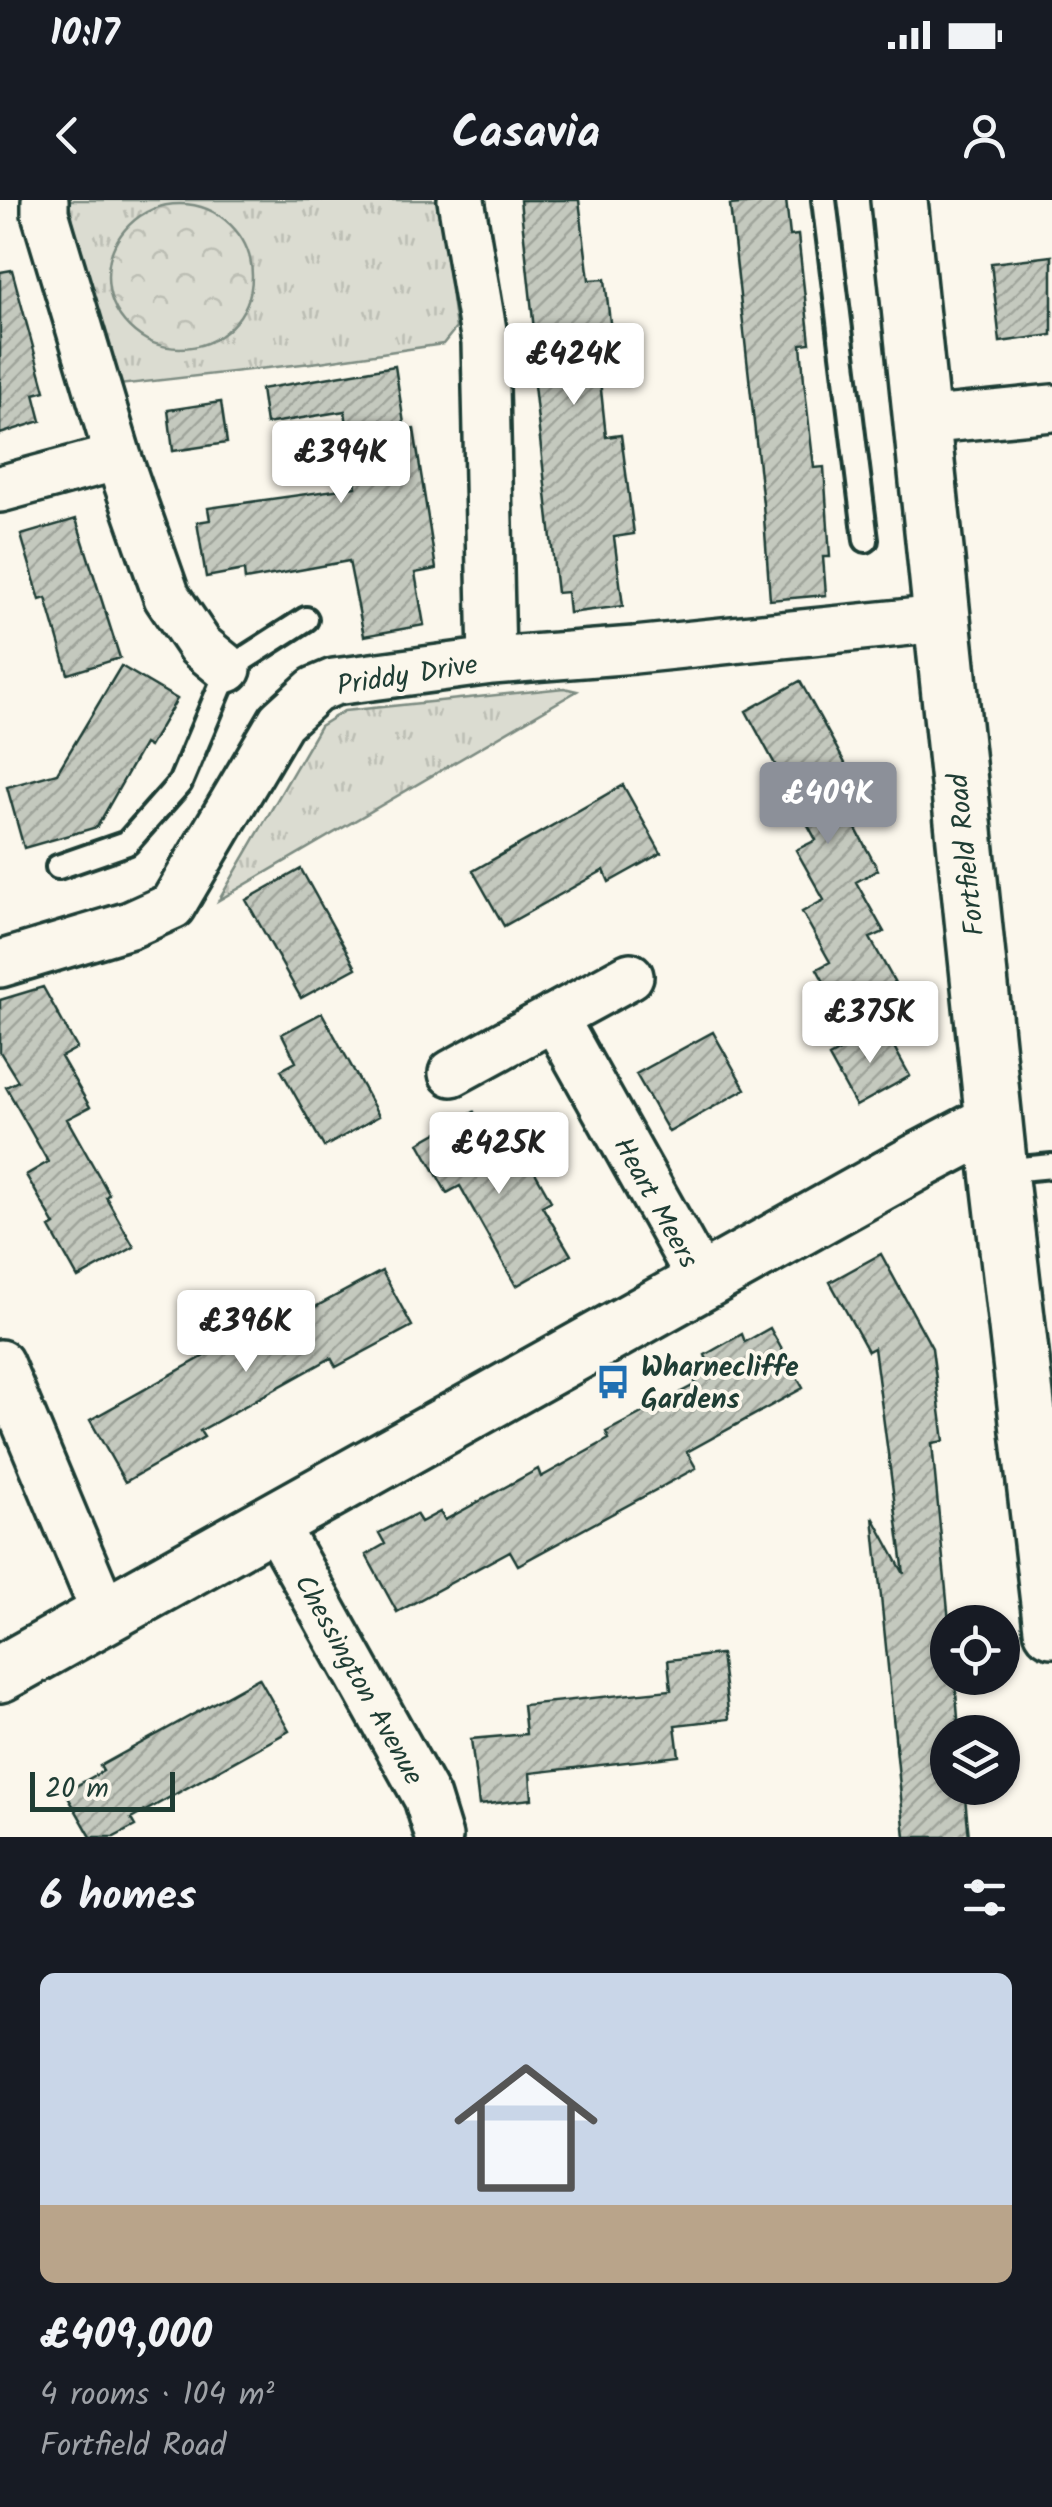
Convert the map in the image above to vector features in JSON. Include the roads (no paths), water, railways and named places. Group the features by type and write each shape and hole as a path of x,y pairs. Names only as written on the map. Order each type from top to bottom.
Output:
{"street":[{"path":"44,200 118,456 167,598 200,646 228,669"},
{"path":"462,200 486,342 492,661"},
{"name":"Fortfield Road","path":"899,200 996,1147 1052,1629"},
{"path":"922,420 1052,408"},
{"path":"0,490 118,456"},
{"name":"Priddy Drive","path":"0,964 130,925 172,906 281,721 315,690 347,678 940,620"},
{"path":"452,1073 630,976"},
{"name":"Heart Meers","path":"554,1018 702,1282"},
{"path":"0,1674 702,1282 996,1147"},
{"path":"0,1363 105,1614"},
{"name":"Chessington Avenue","path":"274,1523 427,1798 439,1837"}],"lane":[{"path":"824,200 866,540"},
{"path":"58,867 127,842 180,783 228,669 306,620"},
{"path":"996,1147 1052,1166"}],"place":[{"name":"Wharnecliffe Gardens","path":"613,1382"}]}
